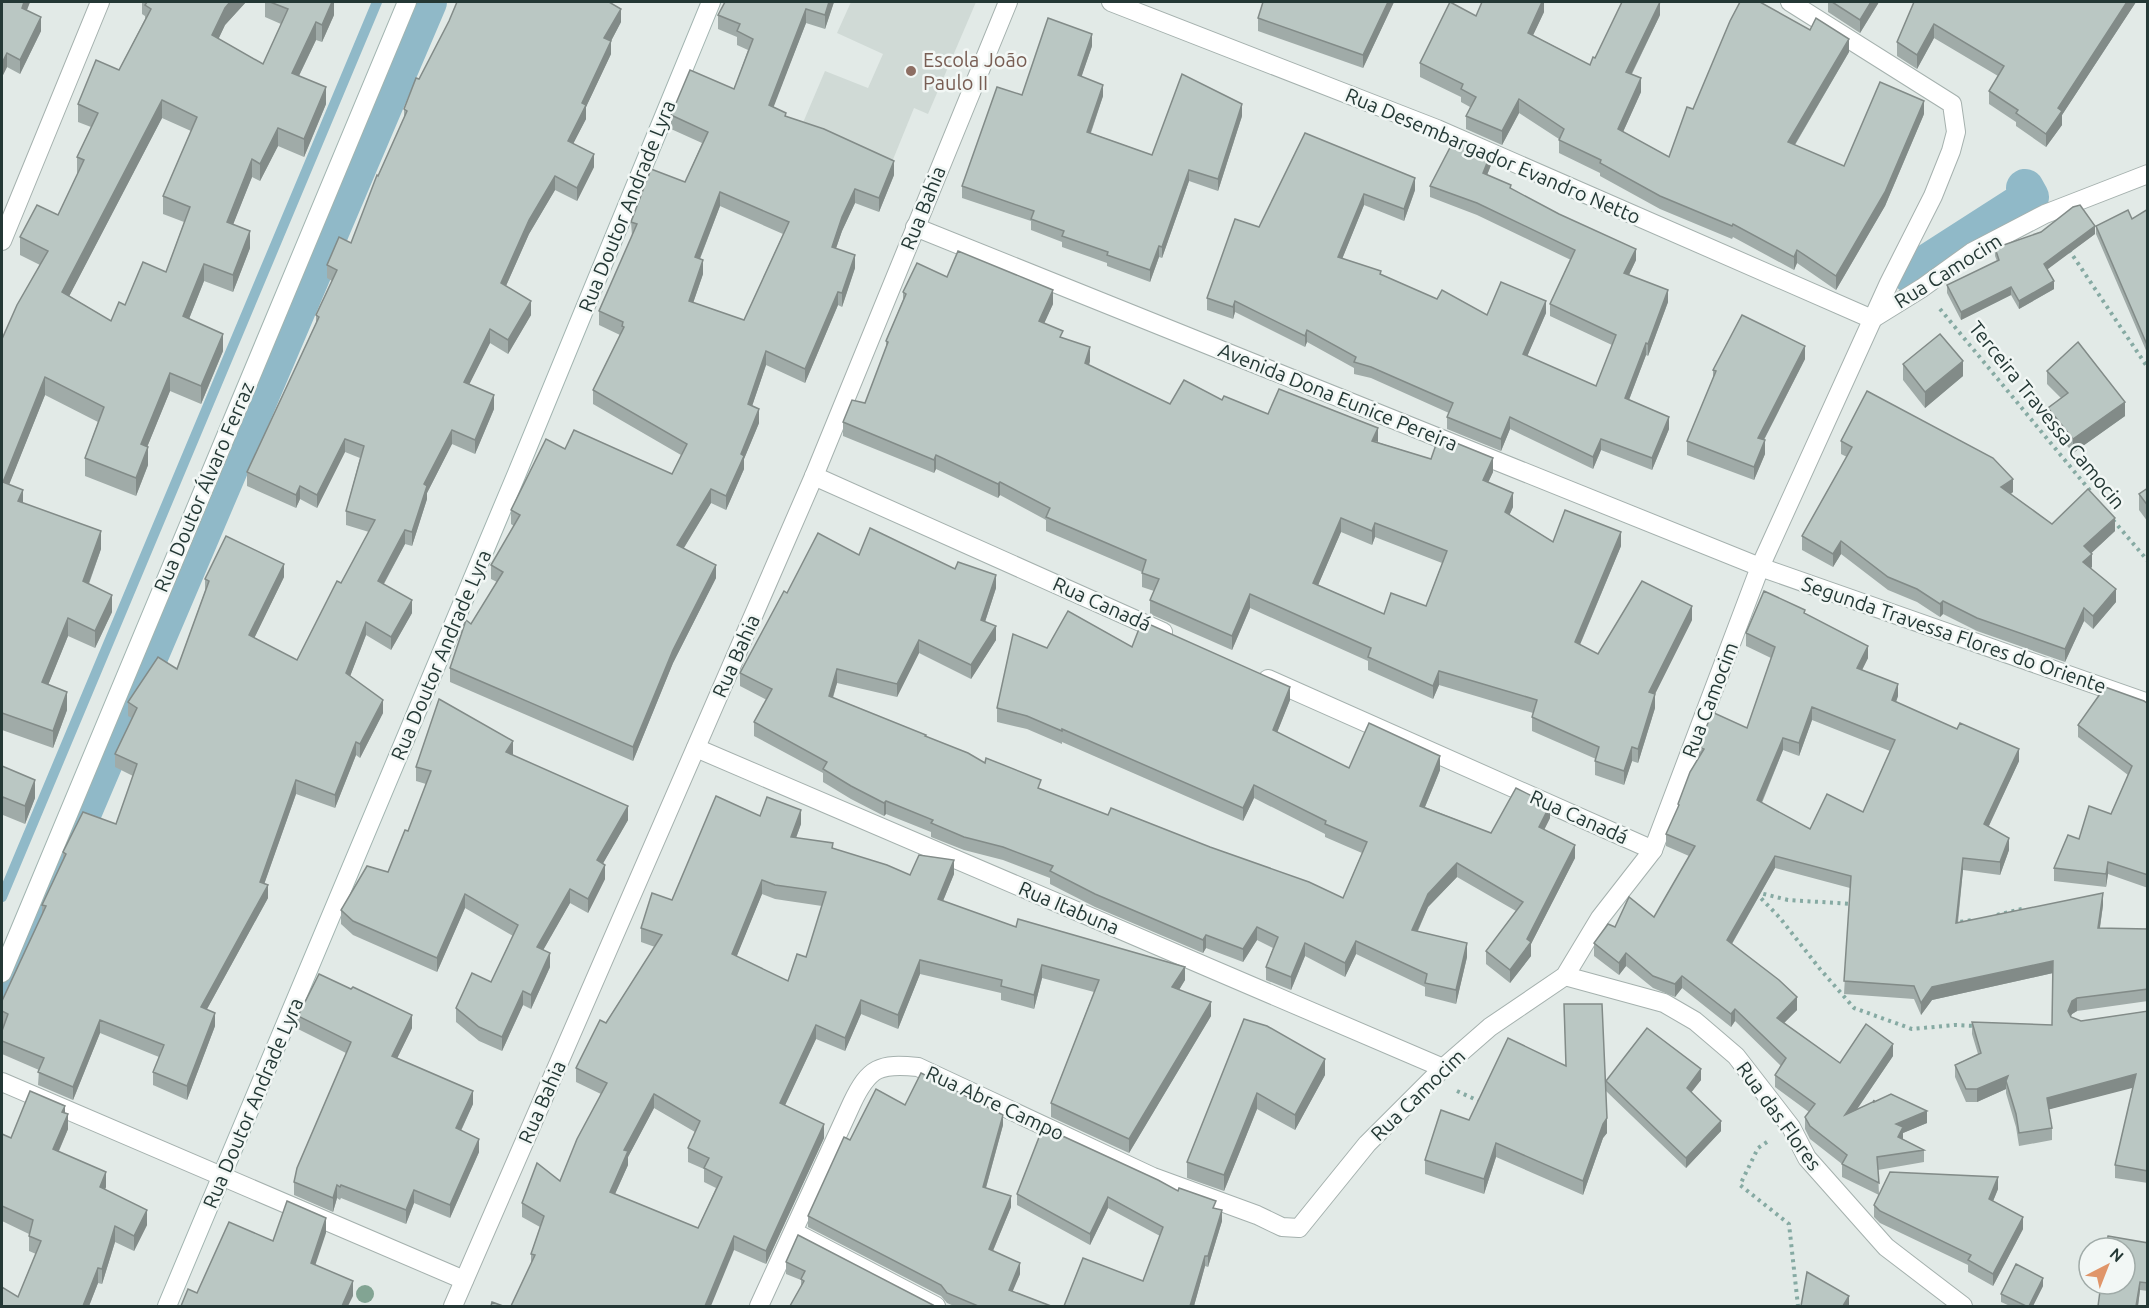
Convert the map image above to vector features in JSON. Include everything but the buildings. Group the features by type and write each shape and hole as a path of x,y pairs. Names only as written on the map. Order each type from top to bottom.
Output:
{"street":[{"path":"2,241 100,2"},
{"name":"Rua Doutor Álvaro Ferraz","path":"2,973 407,2"},
{"name":"Rua Doutor Andrade Lyra","path":"167,1306 597,280 711,2"},
{"name":"Rua Bahia","path":"453,1306 814,476 1008,2"},
{"name":"Rua Desembargador Evandro Netto","path":"1111,2 1437,129 1872,320"},
{"path":"1790,2 1952,104 1956,132 1951,151 1933,196 1872,320"},
{"name":"Rua Camocim","path":"1257,1215 1282,1227 1299,1228 1367,1144 1437,1074 1490,1028 1565,976 1600,918 1653,850 1760,567 1872,320 1923,288 1972,252 2045,214 2148,174"},
{"name":"Avenida Dona Eunice Pereira","path":"915,227 1760,567"},
{"name":"Rua Canadá","path":"814,476 1174,636"},
{"name":"Segunda Travessa Flores do Oriente","path":"1760,567 2148,703"},
{"name":"Rua Canadá","path":"1250,670 1653,850"},
{"name":"Rua Itabuna","path":"696,748 1437,1074"},
{"name":"Rua das Flores","path":"1565,976 1664,1003 1695,1021 1736,1056 1791,1127 1807,1158 1886,1247 1963,1306"},
{"name":"Rua Abre Campo","path":"759,1306 858,1089 876,1070 891,1065 918,1067 1153,1177 1257,1215"},
{"path":"2,1082 464,1280"},
{"path":"794,1232 936,1306"}],"path":[{"path":"2045,214 2148,368"},
{"name":"Terceira Travessa Camocin","path":"1923,288 2094,497"},
{"name":"Terceira Travessa Camocin","path":"2110,515 2148,561"},
{"path":"1853,904 1788,900 1753,891 1780,918 1854,1008 1912,1029 1955,1025 1985,1027"},
{"path":"1988,917 2026,908"},
{"path":"1949,924 1978,919"},
{"path":"1437,1074 1483,1104"},
{"path":"1791,1127 1758,1148 1740,1185 1789,1224 1798,1306"}],"shaded area":[{"name":"Escola João Paulo II","path":"851,2 976,2 928,114 914,108 892,162 802,125 825,71 868,88 883,54 837,33"}],"waterway":[{"path":"2,897 377,2"},
{"path":"2,1002 428,2"},
{"path":"1910,274 2030,197 2025,188"}],"place":[{"name":"Escola João Paulo II","path":"911,71"}]}
